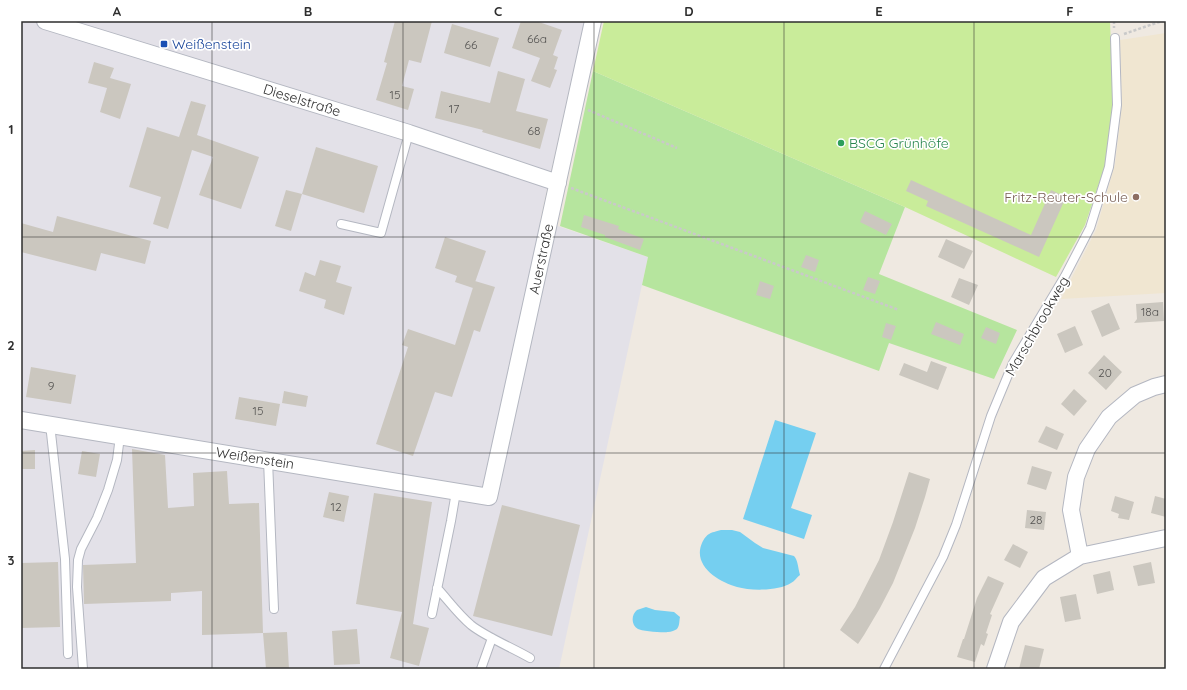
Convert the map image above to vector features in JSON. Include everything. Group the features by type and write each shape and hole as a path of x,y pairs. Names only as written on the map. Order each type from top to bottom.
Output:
{"street":[{"name":"Dieselstraße","path":"45,21 409,133 558,182"},
{"name":"Auerstraße","path":"489,497 593,21"},
{"path":"1080,556 1072,510 1076,477 1087,449 1109,417 1135,395 1166,384"},
{"name":"Weißenstein","path":"21,420 489,497"},
{"path":"995,669 1011,622 1044,578 1080,556 1166,538"}],"lane":[{"name":"Marschbrookweg","path":"884,669 943,556 956,525 991,416 1013,364 1065,276 1090,228 1109,167 1117,104 1115,38"},
{"path":"341,224 381,233 409,133"},
{"path":"49,424 65,558 68,654"},
{"path":"83,669 77,587 78,560 81,549 97,518 108,490 117,460 120,436"},
{"path":"268,460 274,609"},
{"path":"432,614 456,492"},
{"path":"438,588 461,616 470,624 492,638 530,658"},
{"path":"481,669 492,638"}],"path":[{"path":"1115,38 1162,21"},
{"path":"575,105 677,148"},
{"path":"558,182 899,310"}],"shaded area":[{"path":"21,21 578,21 584,23 540,220 648,257 559,669 21,669"},
{"name":"Fritz-Reuter-Schule","path":"1166,33 1166,293 1061,299 1096,230 1115,164 1122,104 1120,40"}],"green space":[{"path":"604,21 1110,21 1113,104 1105,166 1085,225 1056,277 905,207 593,71"},
{"path":"593,71 905,207 879,274 1017,330 994,379 889,343 879,371 642,285 648,257 560,226"}],"water":[{"path":"775,420 816,433 791,508 812,515 804,539 743,519"},
{"path":"721,530 740,532 763,548 794,556 800,575 786,586 765,590 737,587 715,577 704,566 700,551 702,543 707,535"},
{"path":"646,607 655,610 674,612 680,617 677,629 666,632 638,629 633,623 633,617 637,610"}],"building":[{"path":"395,21 432,21 421,63 409,60 402,86 414,89 408,110 376,100 387,63 384,62"},
{"path":"521,21 536,21 562,30 553,55 558,57 554,69 557,70 550,88 531,81 540,58 512,48"},
{"path":"452,24 499,38 490,67 444,53"},
{"path":"94,62 114,68 110,78 131,84 120,119 100,112 107,88 88,83"},
{"path":"498,71 525,79 516,111 548,119 540,149 482,132 483,130 435,118 441,91 490,103"},
{"path":"191,101 206,105 197,135 259,157 241,209 199,195 213,157 192,150 168,229 153,224 161,197 129,187 147,127 179,137"},
{"path":"316,147 378,166 364,213 302,194"},
{"path":"911,180 1031,235 1051,190 1066,197 1039,257 926,206 928,201 906,191"},
{"path":"286,190 302,194 291,231 275,226"},
{"path":"865,211 892,224 886,235 860,222"},
{"path":"584,215 619,226 618,229 644,239 640,250 605,237 605,235 581,227"},
{"path":"57,216 151,241 145,264 101,253 96,271 21,252 21,223 53,232"},
{"path":"445,237 486,251 473,288 455,282 457,276 435,268"},
{"path":"946,239 973,251 964,269 938,257"},
{"path":"806,255 819,260 815,272 801,267"},
{"path":"320,260 341,266 336,282 352,287 344,315 324,308 326,300 299,291 305,272 315,276"},
{"path":"868,277 880,281 875,294 863,290"},
{"path":"959,278 978,285 969,305 951,297"},
{"path":"475,281 495,287 480,332 474,330 452,397 435,392 413,456 376,444 408,347 402,345 408,329 455,345"},
{"path":"760,281 774,286 770,299 756,295"},
{"path":"1163,302 1164,321 1134,323 1137,319 1136,304"},
{"path":"1109,303 1120,329 1102,337 1091,311"},
{"path":"936,322 964,334 960,345 931,334"},
{"path":"886,323 896,326 891,340 882,337"},
{"path":"1075,326 1083,345 1065,353 1057,334"},
{"path":"986,327 1000,333 996,344 981,338"},
{"path":"1104,355 1122,372 1106,390 1088,373"},
{"path":"931,361 947,367 938,390 899,375 904,363 927,372"},
{"path":"31,367 76,375 71,404 26,397"},
{"path":"1074,389 1087,401 1074,416 1061,404"},
{"path":"284,391 308,396 306,407 282,403"},
{"path":"239,397 280,404 276,426 235,419"},
{"path":"1046,426 1064,434 1057,450 1038,442"},
{"path":"132,449 165,455 168,508 194,506 193,473 227,471 229,504 259,503 263,633 202,635 202,591 171,593 171,601 84,604 83,565 136,563"},
{"path":"35,450 35,469 21,469 21,451"},
{"path":"82,451 100,454 96,477 78,474"},
{"path":"1032,466 1052,472 1046,490 1027,484"},
{"path":"909,472 930,479 925,497 915,528 893,583 858,644 840,630 855,607 879,560"},
{"path":"329,492 349,496 344,522 323,517"},
{"path":"374,493 432,502 413,624 429,628 419,666 390,658 402,612 356,604"},
{"path":"1115,496 1134,502 1129,520 1118,518 1119,514 1111,511"},
{"path":"1155,496 1166,499 1166,517 1151,513"},
{"path":"502,505 580,525 552,636 473,616"},
{"path":"1027,510 1046,512 1044,530 1025,528"},
{"path":"1013,544 1028,552 1020,568 1004,560"},
{"path":"58,562 60,627 21,628 21,563"},
{"path":"1151,562 1155,583 1138,586 1133,566"},
{"path":"1110,571 1114,590 1097,594 1093,575"},
{"path":"988,576 1004,583 990,614 992,615 986,633 988,634 984,646 981,644 975,662 957,657 977,598"},
{"path":"1076,594 1081,619 1065,622 1060,597"},
{"path":"357,629 360,664 334,665 332,631"},
{"path":"287,632 289,669 266,669 263,633"},
{"path":"1025,645 1044,649 1039,669 1019,669"}],"place":[{"name":"Weißenstein","path":"164,44"},
{"name":"BSCG Grünhöfe","path":"841,143"},
{"name":"Fritz-Reuter-Schule","path":"1136,197"}]}
